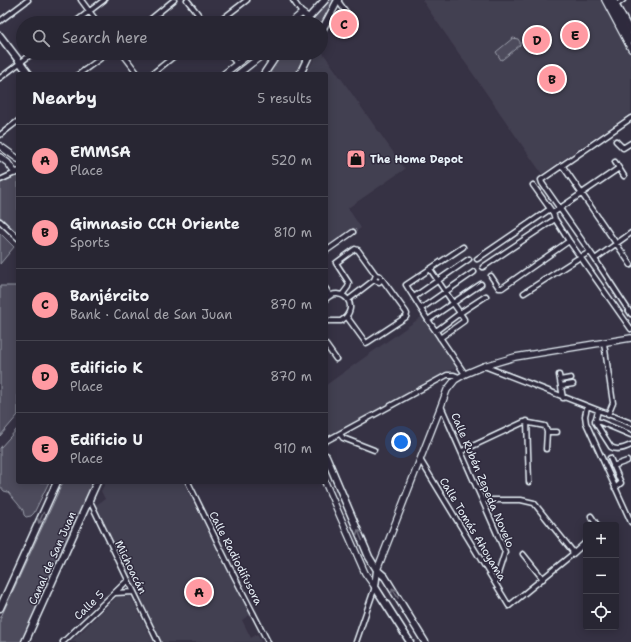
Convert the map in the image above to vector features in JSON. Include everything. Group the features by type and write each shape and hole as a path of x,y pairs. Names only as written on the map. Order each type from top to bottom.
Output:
{"main road":[{"path":"311,16 325,0"},
{"path":"328,19 338,0"},
{"path":"0,36 16,57"},
{"path":"265,72 273,60"},
{"path":"301,72 307,60"},
{"path":"20,62 28,72"},
{"path":"328,461 369,557 377,570 385,577 425,642"},
{"path":"0,608 56,484"},
{"name":"Canal de San Juan","path":"25,642 96,484"},
{"path":"377,570 375,587 410,642"}],"street":[{"path":"0,21 28,0"},
{"path":"80,0 93,16"},
{"path":"84,16 104,0"},
{"path":"155,16 174,0"},
{"path":"187,0 200,16"},
{"path":"226,16 247,0"},
{"path":"293,0 302,13 306,16"},
{"path":"338,0 346,12"},
{"path":"605,0 615,10"},
{"path":"610,0 630,36"},
{"path":"614,0 615,10 631,49"},
{"path":"615,10 623,0"},
{"path":"298,16 302,13"},
{"path":"0,78 23,60"},
{"path":"82,72 98,60"},
{"path":"127,60 136,72"},
{"path":"154,72 169,60"},
{"path":"234,60 237,64"},
{"path":"227,72 242,60"},
{"path":"241,72 256,60"},
{"path":"630,310 541,180 631,118"},
{"path":"0,135 16,123"},
{"path":"616,141 622,148 631,143"},
{"path":"0,146 16,158"},
{"path":"0,157 16,172"},
{"path":"615,162 624,176"},
{"path":"562,165 631,265"},
{"path":"478,260 552,211 560,208 582,194 619,168"},
{"path":"0,180 16,173"},
{"path":"533,185 552,211 555,219 569,241 631,329"},
{"path":"484,267 555,219"},
{"path":"0,221 16,236"},
{"path":"328,250 353,232"},
{"path":"595,259 631,233"},
{"path":"491,276 499,288 502,288 569,241"},
{"path":"463,247 406,285 465,374"},
{"path":"342,295 349,285 336,264 356,249 374,278 382,281"},
{"path":"524,293 590,252"},
{"path":"414,297 469,259"},
{"path":"430,269 464,320 440,338"},
{"path":"422,308 474,272"},
{"path":"347,317 366,343 406,317 406,312 382,281 380,276 374,278 348,300"},
{"path":"428,320 481,284"},
{"path":"328,292 330,296 337,294 342,295 348,300 350,307 347,317 341,321 328,321"},
{"path":"436,331 486,296"},
{"path":"377,570 441,406 451,385 459,377 484,366 515,357 631,338"},
{"path":"604,343 613,403 608,415"},
{"path":"328,348 336,359"},
{"path":"484,366 563,398 631,423"},
{"path":"328,441 447,376 454,375 459,377"},
{"path":"559,375 563,398"},
{"path":"560,380 572,378"},
{"path":"561,386 572,384"},
{"name":"Calle Rubén Zepeda Novelo","path":"441,406 506,552 495,583"},
{"path":"587,407 585,416 586,423 631,522"},
{"path":"598,411 595,420 612,448 623,449 631,445"},
{"path":"595,420 631,435"},
{"path":"462,451 527,421 545,426 547,432 546,449"},
{"path":"527,421 529,482"},
{"path":"547,432 557,432"},
{"path":"340,434 343,438 374,450"},
{"path":"610,458 621,483 615,488"},
{"name":"Calle Tomás Ahoyama","path":"421,460 509,606 543,579"},
{"path":"613,466 627,461"},
{"name":"Calle Radiodifusora","path":"189,484 268,642"},
{"path":"326,484 365,573 375,587 356,642"},
{"name":"Michoacán","path":"90,499 158,642"},
{"path":"483,500 521,500 534,503 574,553"},
{"path":"591,516 595,522"},
{"path":"523,554 543,579 583,545"},
{"path":"472,557 477,553"},
{"name":"Calle 5","path":"63,642 128,580"},
{"path":"114,593 133,592"}],"shaded area":[{"path":"327,0 335,0 327,16 312,16"},
{"path":"422,0 603,0 631,51 631,113 542,174"},
{"path":"513,38 518,39 520,45 501,60 496,52"},
{"path":"276,60 305,60 299,72 268,72"},
{"path":"313,60 328,60 405,169 348,208 361,228 328,251 328,72 307,72"},
{"path":"16,176 16,230 14,232 0,219 0,183"},
{"path":"0,233 14,247 0,264"},
{"path":"0,286 16,286 16,417 0,436"},
{"path":"424,315 459,367 448,371 328,437 328,384"},
{"path":"16,430 16,484 48,484 34,513 31,516 26,517 23,510 8,492 4,491 0,486 0,448"},
{"path":"62,484 92,484 22,642 0,642 0,619"},
{"path":"105,484 184,484 250,615 242,620 251,638 257,634 261,642 162,642 96,505 105,499 101,491"},
{"path":"121,593 130,595 153,642 71,642"}],"place":[{"name":"Banjército","path":"344,24"},
{"name":"Edificio U","path":"575,35"},
{"name":"Edificio K","path":"537,40"},
{"name":"Gimnasio CCH Oriente","path":"552,79"},
{"name":"The Home Depot","path":"356,159"},
{"name":"EMMSA","path":"199,592"}]}
